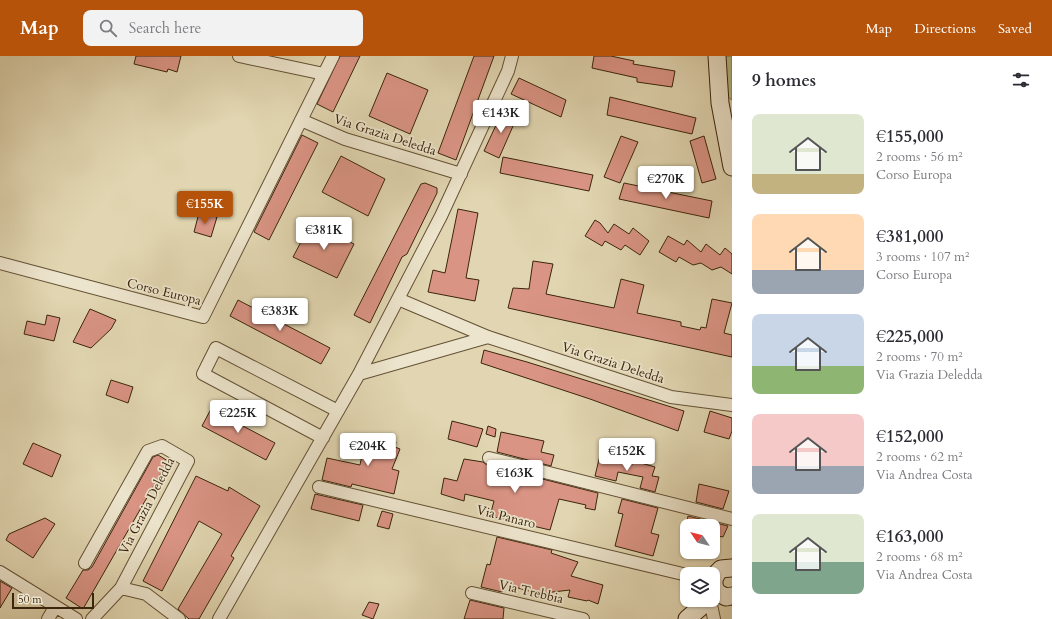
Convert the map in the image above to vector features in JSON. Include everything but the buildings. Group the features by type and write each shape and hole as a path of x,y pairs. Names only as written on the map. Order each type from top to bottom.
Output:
{"street":[{"path":"239,56 324,74"},
{"name":"Corso Europa","path":"0,264 203,317 333,56"},
{"path":"219,619 359,374 461,174 508,71 512,56"},
{"path":"717,56 720,103 732,167"},
{"name":"Via Grazia Deledda","path":"301,120 345,139 461,174"},
{"name":"Via Grazia Deledda","path":"398,299 488,337 671,397 732,405"},
{"path":"359,374 488,337"},
{"path":"323,438 203,374 216,348 338,410"},
{"name":"Via Grazia Deledda","path":"86,563 148,451 162,446 188,461 121,588 92,619"},
{"path":"489,458 732,519"},
{"name":"Via Panaro","path":"319,487 680,573"},
{"path":"720,570 726,567 732,568 732,558"},
{"path":"0,572 76,619"},
{"path":"121,588 146,594 179,619"},
{"name":"Via Trebbia","path":"472,593 583,619"},
{"path":"48,619 55,607"},
{"path":"687,619 700,607"},
{"path":"714,619 715,607"}],"green space":[{"path":"725,56 732,56 732,100 728,97"}]}
